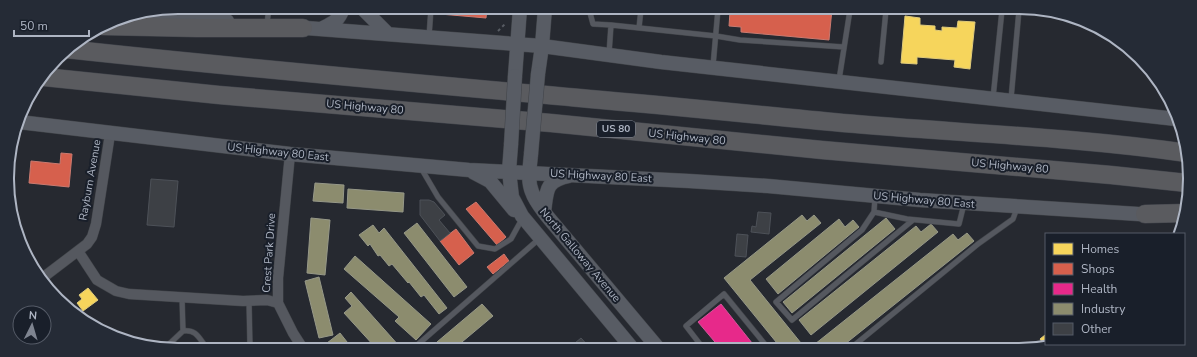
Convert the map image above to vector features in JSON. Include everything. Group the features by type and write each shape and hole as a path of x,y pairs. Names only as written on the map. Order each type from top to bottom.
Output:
{"highway":[{"path":"118,26 303,28"},
{"path":"76,50 186,62 845,123 1025,136 1181,152"},
{"name":"US Highway 80","path":"48,77 219,95 551,122 815,150 1111,175 1183,183"},
{"path":"1145,214 1179,213"}],"main road":[{"path":"162,14 303,28 542,46 713,67 1171,118"},
{"path":"321,29 335,22 341,14"},
{"path":"370,14 388,34"},
{"name":"North Galloway Avenue","path":"520,14 509,171 512,197 526,223 628,343"},
{"name":"North Galloway Avenue","path":"545,14 529,172 532,193 544,212 654,343"},
{"name":"US Highway 80 East","path":"24,123 290,154 420,166 768,186 964,203 1178,217"},
{"path":"469,170 490,181 508,204 526,223"},
{"path":"544,212 548,188 553,181 575,174"},
{"path":"539,238 551,239 557,242 597,285 610,291"}],"street":[{"name":"Rayburn Avenue","path":"46,276 87,244 92,237 96,224 110,134"},
{"name":"Crest Park Drive","path":"290,154 278,278 278,303 298,343"},
{"path":"78,251 97,280 116,291 129,294 249,301 267,300 278,303"}],"lane":[{"path":"267,24 268,14"},
{"path":"429,37 431,14"},
{"path":"590,14 593,24 716,36 740,40 844,47"},
{"path":"639,28 640,14"},
{"path":"713,67 718,14"},
{"path":"838,81 849,14"},
{"path":"881,62 886,14"},
{"path":"993,98 1002,14"},
{"path":"1011,100 1020,14"},
{"path":"609,55 611,25"},
{"path":"420,166 438,197 478,246 495,249 511,239 526,223"},
{"path":"875,196 874,212 862,230 776,302 792,320 913,220"},
{"path":"874,212 913,220 959,224 964,203"},
{"path":"857,343 978,244 1012,220 1018,207"},
{"path":"420,343 539,238"},
{"path":"699,343 686,326 724,294 764,343"},
{"path":"182,297 183,332"},
{"path":"249,301 250,343"},
{"path":"171,343 183,332 189,330 195,332 203,343"}],"building: Homes":[{"path":"905,16 920,18 920,25 935,26 935,30 942,31 942,27 957,28 958,21 975,22 970,69 954,67 955,60 917,57 917,64 901,63"},
{"path":"88,288 98,300 83,311 77,303 82,299 79,295"},
{"path":"1045,335 1045,341 1042,342 1040,339"}],"building: Shops":[{"path":"440,14 486,14 486,18"},
{"path":"730,14 832,14 829,40 741,32 741,27 729,26"},
{"path":"61,153 72,154 69,187 29,183 31,161 60,164"},
{"path":"476,202 506,237 497,245 466,209"},
{"path":"456,229 474,253 459,265 440,241"},
{"path":"504,254 509,261 493,274 487,267"}],"building: Health":[{"path":"721,304 752,343 716,343 698,322"}],"building: Industry":[{"path":"315,183 344,185 343,203 313,201"},
{"path":"348,189 404,193 403,212 347,208"},
{"path":"802,215 807,221 814,215 821,223 750,280 801,343 777,343 724,278"},
{"path":"311,218 330,220 325,275 307,273"},
{"path":"886,218 895,229 792,313 783,302"},
{"path":"839,219 845,227 853,220 859,227 778,294 766,279"},
{"path":"417,223 467,287 454,297 404,233"},
{"path":"931,224 938,232 811,335 799,320 916,226 921,232"},
{"path":"373,225 379,233 384,228 447,308 439,314 424,295 421,297 392,264 389,266 380,255 378,256 370,244 368,246 359,235"},
{"path":"967,233 974,241 846,343 816,343 953,234 958,240"},
{"path":"355,256 431,324 416,340 395,321 399,317 344,269"},
{"path":"319,277 333,335 319,338 305,281"},
{"path":"351,292 396,343 371,343 344,313 352,306 345,298"},
{"path":"482,304 493,316 461,343 437,342"},
{"path":"340,333 348,343 327,343"}],"building: Other":[{"path":"151,179 178,181 174,227 147,225"},
{"path":"420,200 429,200 434,202 445,215 439,220 450,233 440,241 420,215"},
{"path":"758,212 771,213 769,234 751,232 752,226 756,227"},
{"path":"737,234 748,235 746,257 735,256"},
{"path":"581,338 586,343 575,343"}]}
